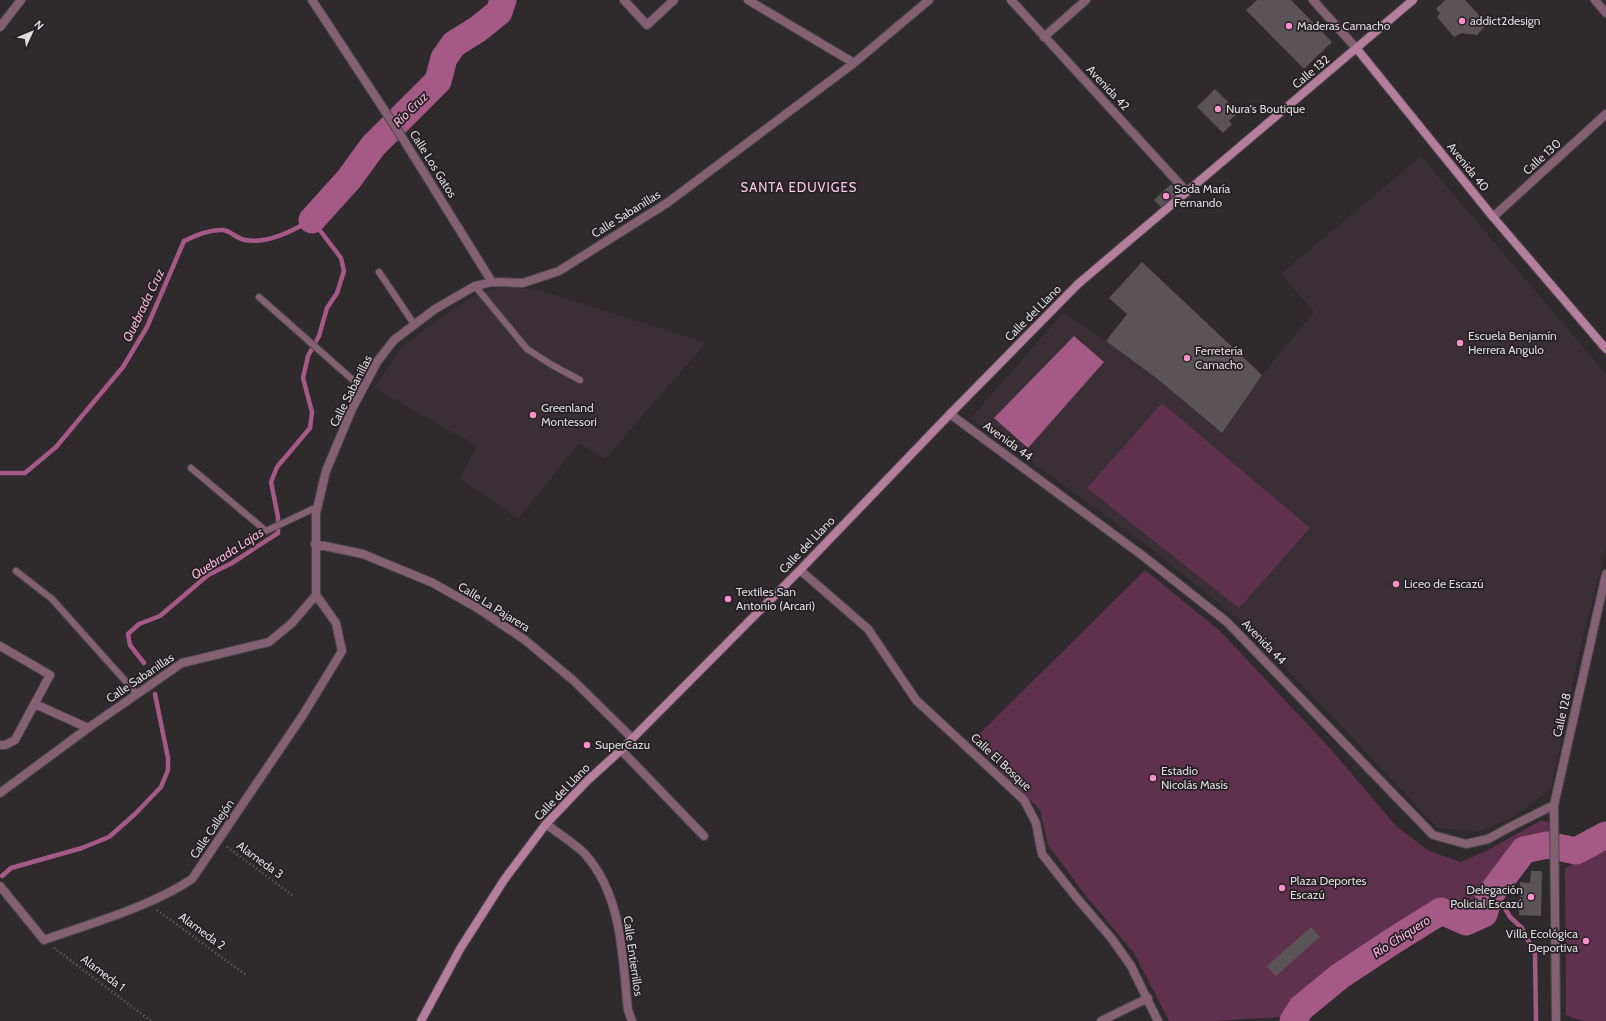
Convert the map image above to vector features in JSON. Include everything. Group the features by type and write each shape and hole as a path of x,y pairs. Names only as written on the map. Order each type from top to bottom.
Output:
{"main road":[{"name":"Calle 132","path":"1187,192 1414,0"},
{"name":"Avenida 40","path":"1356,50 1493,217 1606,349"},
{"name":"Calle del Llano","path":"421,1021 460,949 496,892 546,824 587,781 621,750 800,570 1078,284 1187,192"}],"street":[{"path":"0,27 21,0"},
{"name":"Calle Los Gatos","path":"312,0 400,134 492,282"},
{"path":"624,0 647,24 674,0"},
{"path":"748,0 854,63"},
{"name":"Calle Sabanillas","path":"0,793 88,728 182,663 269,642 292,622 316,595 316,513 326,471 352,409 377,362 394,340 414,324 475,286 492,282 523,283 558,271 667,203 854,63 929,0"},
{"name":"Avenida 42","path":"1011,0 1187,192"},
{"path":"1044,37 1086,0"},
{"name":"Avenida 40","path":"1313,0 1356,50"},
{"path":"1595,0 1606,13"},
{"name":"Calle 130","path":"1493,217 1606,114"},
{"name":"Avenida 44","path":"950,414 1143,556 1227,622 1433,835 1466,844 1488,839 1554,805"},
{"name":"Calle La Pajarera","path":"315,544 363,554 432,583 479,609 542,653 574,681 632,738"},
{"name":"Calle El Bosque","path":"800,570 868,628 916,700 1024,800 1036,824 1042,854 1112,939 1131,966 1158,1021"},
{"name":"Calle 128","path":"1556,1021 1554,805 1606,574"},
{"name":"Calle Callejón","path":"44,940 147,903 173,892 192,879 303,715 342,651 336,623 316,595"},
{"path":"0,646 50,675 16,740 5,745 0,745"},
{"path":"35,704 88,728"},
{"path":"621,750 704,836"},
{"name":"Calle Entierrillos","path":"546,824 584,854 606,884 618,920 628,1010 632,1021"},
{"path":"0,886 44,940"},
{"path":"1101,1021 1148,998"}],"lane":[{"path":"379,272 414,324"},
{"path":"475,286 527,349 580,380"},
{"path":"259,297 363,389"},
{"path":"191,468 266,531 318,507"},
{"path":"16,571 52,599 137,694"}],"path":[{"name":"Alameda 3","path":"218,840 292,895"},
{"name":"Alameda 2","path":"147,903 246,975"},
{"name":"Alameda 1","path":"44,940 151,1021"}],"shaded area":[{"name":"Liceo de Escazú","path":"1421,156 1606,374 1606,548 1581,645 1551,789 1512,818 1478,832 1438,828 1240,620 1145,544 971,418 1063,313 1106,341 1155,377 1222,433 1262,375 1314,312 1281,274"},
{"name":"Greenland Montessori","path":"510,287 539,290 706,343 605,459 579,443 518,519 460,478 477,446 374,388 402,347 442,317 467,300 484,291"},
{"path":"1074,336 1104,362 1028,448 994,418"},
{"path":"1162,403 1310,528 1239,608 1087,488"},
{"path":"1145,570 1220,631 1328,746 1397,827 1429,851 1461,862 1488,850 1540,821 1547,821 1551,824 1549,840 1520,848 1484,892 1479,909 1467,916 1438,906 1307,991 1282,1017 1215,1021 1169,1021 1134,953 1086,896 1048,845 1040,810 972,741"},
{"name":"Villa Ecológica Deportiva","path":"1606,847 1606,1021 1582,1021 1566,1015 1565,868"}],"building":[{"name":"Maderas Camacho","path":"1257,0 1291,0 1332,42 1304,69 1246,10"},
{"name":"addict2design","path":"1445,0 1465,0 1487,24 1477,35 1462,33 1454,37 1437,17 1440,13 1436,9"},
{"name":"Nura's Boutique","path":"1215,89 1238,112 1229,121 1232,124 1223,133 1197,107"},
{"name":"Soda María Fernando","path":"1171,184 1178,192 1161,207 1154,200"},
{"name":"Ferretería Camacho","path":"1142,262 1262,375 1222,433 1155,377 1106,341 1127,314 1109,298"},
{"path":"1531,871 1542,871 1541,916 1519,915 1520,882 1530,883"},
{"path":"1311,927 1320,937 1276,976 1267,966"}],"waterway":[{"name":"Río Cruz","path":"312,220 349,179 373,146 438,81 444,58 454,44 478,29 499,12 503,0"},
{"name":"Quebrada Lajas","path":"0,473 25,473 56,447 123,367 147,327 184,241 213,230 223,230 245,240 262,240 280,236 312,220 341,258 344,271 337,293 327,308 319,336 308,356 303,378 312,412 310,428 277,467 271,482 278,517 278,533 232,563 208,575 160,616 139,624 128,634 130,645 144,663"},
{"name":"Quebrada Lajas","path":"2,876 11,868 82,848 109,837 135,814 161,787 168,770 168,758 155,694"},
{"name":"Río Chiquero","path":"1293,1021 1301,1008 1340,976 1441,911 1466,922 1484,914 1490,895 1524,850 1547,845 1576,851 1606,835"},
{"path":"1490,895 1503,905 1510,917 1522,928 1535,954 1536,1021"}],"place":[{"name":"addict2design","path":"1462,21"},
{"name":"Maderas Camacho","path":"1289,26"},
{"name":"Nura's Boutique","path":"1218,109"},
{"name":"Soda María Fernando","path":"1166,196"},
{"name":"Escuela Benjamín Herrera Angulo","path":"1460,343"},
{"name":"Ferretería Camacho","path":"1187,358"},
{"name":"Greenland Montessori","path":"533,415"},
{"name":"Liceo de Escazú","path":"1396,584"},
{"name":"Textiles San Antonio (Arcari)","path":"728,599"},
{"name":"SuperCazu","path":"587,745"},
{"name":"Estadio Nicolás Masís","path":"1153,778"},
{"name":"Plaza Deportes Escazú","path":"1282,888"},
{"name":"Delegación Policial Escazú","path":"1531,897"},
{"name":"Villa Ecológica Deportiva","path":"1586,941"}],"district":[{"name":"SANTA EDUVIGES","path":"799,187"}],"water label":[{"name":"Quebrada Cruz","path":"143,305"}]}
